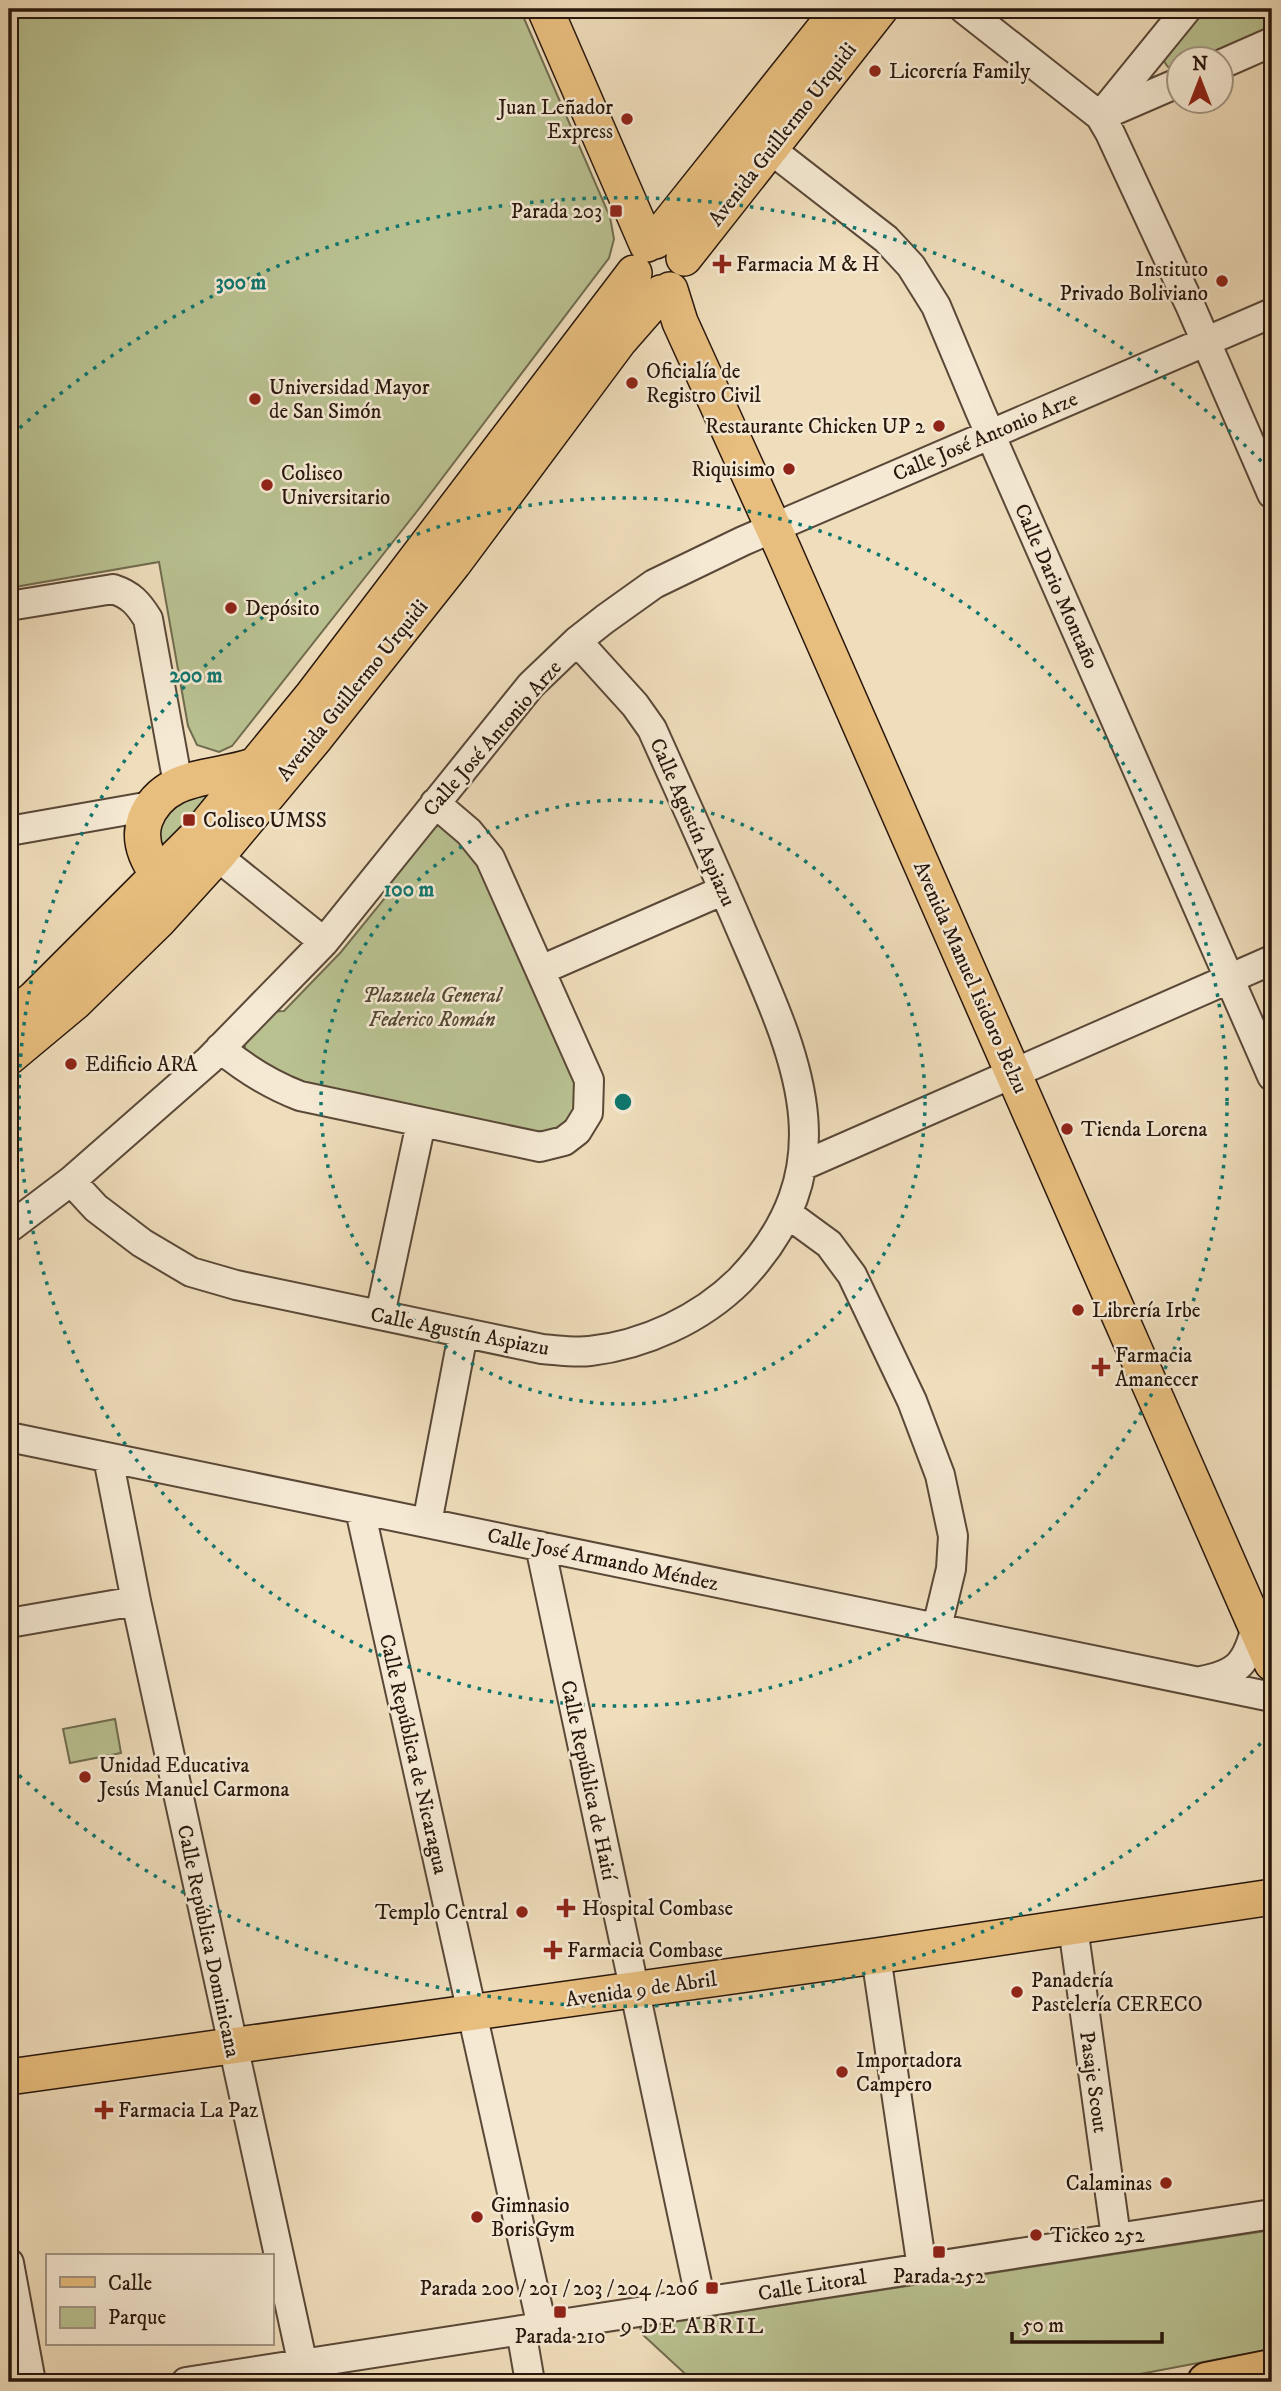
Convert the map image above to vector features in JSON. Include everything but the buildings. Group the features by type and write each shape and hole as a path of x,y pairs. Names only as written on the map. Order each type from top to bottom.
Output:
{"highway":[{"path":"1207,2382 1272,2369"}],"main road":[{"name":"Avenida Manuel Isidoro Belzu","path":"545,9 680,322 774,528 1272,1663"},
{"name":"Avenida Guillermo Urquidi","path":"9,1019 34,999 199,834 658,267 840,9"},
{"name":"Avenida Guillermo Urquidi","path":"9,1057 75,1002 158,921 217,856 316,737 453,564 619,341 658,267 770,149 880,9"},
{"path":"159,876 148,860 143,841 144,824 164,795 253,766"},
{"name":"Avenida 9 de Abril","path":"9,2077 876,1956 1272,1897"}],"street":[{"path":"964,9 1100,116 1205,341 1272,494"},
{"path":"1100,116 1187,9"},
{"path":"1236,58 1272,42"},
{"path":"1155,50 1157,69 1166,76"},
{"path":"1100,116 1166,87"},
{"name":"Calle Dario Montaño","path":"770,149 886,239 911,266 936,306 1272,1076"},
{"name":"Calle José Antonio Arze","path":"9,1228 71,1181 220,1048 324,942 531,685 578,641 654,584 990,433 1272,313"},
{"path":"9,606 113,589 126,593 138,603 148,619 164,795 9,831"},
{"name":"Calle Agustín Aspiazu","path":"71,1181 96,1208 142,1243 191,1272 236,1285 542,1349 588,1352 639,1340 691,1318 727,1293 756,1263 788,1214 802,1166 804,1121 792,1053 724,890 652,729 635,705 578,641"},
{"path":"220,1048 245,1069 300,1096 540,1147 564,1141 577,1131 588,1113 589,1080 490,858 469,832 435,803"},
{"path":"217,856 324,942"},
{"path":"541,970 724,890"},
{"path":"802,1166 1272,960"},
{"path":"380,1315 421,1123"},
{"path":"788,1214 830,1244 852,1275 912,1401 940,1475 953,1536 951,1569 937,1627"},
{"path":"427,1524 463,1334"},
{"name":"Calle José Armando Méndez","path":"9,1437 1267,1696 1272,1694"},
{"name":"Calle República Dominicana","path":"108,1458 136,1601 305,2373"},
{"name":"Calle República de Nicaragua","path":"360,1510 472,2012 531,2329 530,2382"},
{"name":"Calle República de Haití","path":"540,1546 701,2302"},
{"path":"9,1623 136,1601"},
{"name":"Calle José Armando Méndez","path":"1197,1681 1236,1670 1247,1656 1256,1627"},
{"name":"Pasaje Scout","path":"1073,1927 1115,2236"},
{"path":"876,1956 922,2268"},
{"name":"Calle Litoral","path":"186,2382 305,2373 531,2329 1115,2236 1272,2214"},
{"path":"9,2263 31,2382"}],"green space":[{"name":"Universidad Mayor de San Simón","path":"9,9 520,9 610,217 614,239 609,258 418,510 232,746 219,752 197,745 188,726 159,562 9,588"},
{"path":"1198,9 1258,9 1272,14 1272,31 1236,47 1172,46"},
{"path":"214,789 158,856 158,809"},
{"name":"Plazuela General Federico Román","path":"437,823 448,825 483,864 580,1083 575,1116 547,1137 313,1090 246,1054 244,1042 265,1012 284,1011 341,952 389,893 389,872"},
{"path":"115,1719 121,1753 70,1763 63,1729"},
{"path":"1272,2230 1272,2349 1098,2382 694,2382 642,2334 640,2327"}],"place":[{"name":"Licorería Family","path":"875,71"},
{"name":"Juan Leñador Express","path":"627,119"},
{"name":"Parada 203","path":"616,211"},
{"name":"Farmacia M & H","path":"722,264"},
{"name":"Instituto Privado Boliviano","path":"1222,281"},
{"name":"Oficialía de Registro Civil","path":"632,383"},
{"name":"Universidad Mayor de San Simón","path":"255,399"},
{"name":"Restaurante Chicken UP 2","path":"939,426"},
{"name":"Riquisimo","path":"789,469"},
{"name":"Coliseo Universitario","path":"267,485"},
{"name":"Depósito","path":"231,608"},
{"name":"Coliseo UMSS","path":"189,820"},
{"name":"Edificio ARA","path":"71,1064"},
{"name":"Tienda Lorena","path":"1067,1129"},
{"name":"Librería Irbe","path":"1078,1310"},
{"name":"Farmacia Amanecer","path":"1101,1367"},
{"name":"Unidad Educativa Jesús Manuel Carmona","path":"85,1777"},
{"name":"Hospital Combase","path":"566,1908"},
{"name":"Templo Central","path":"522,1912"},
{"name":"Farmacia Combase","path":"553,1950"},
{"name":"Panadería Pastelería CERECO","path":"1017,1992"},
{"name":"Importadora Campero","path":"842,2072"},
{"name":"Farmacia La Paz","path":"104,2110"},
{"name":"Calaminas","path":"1166,2183"},
{"name":"Gimnasio BorisGym","path":"477,2217"},
{"name":"Tickeo 252","path":"1036,2235"},
{"name":"Parada 252","path":"939,2252"},
{"name":"Parada 200 / 201 / 203 / 204 / 206","path":"712,2288"},
{"name":"Parada 210","path":"560,2312"}],"district":[{"name":"9 DE ABRIL","path":"693,2325"}]}
